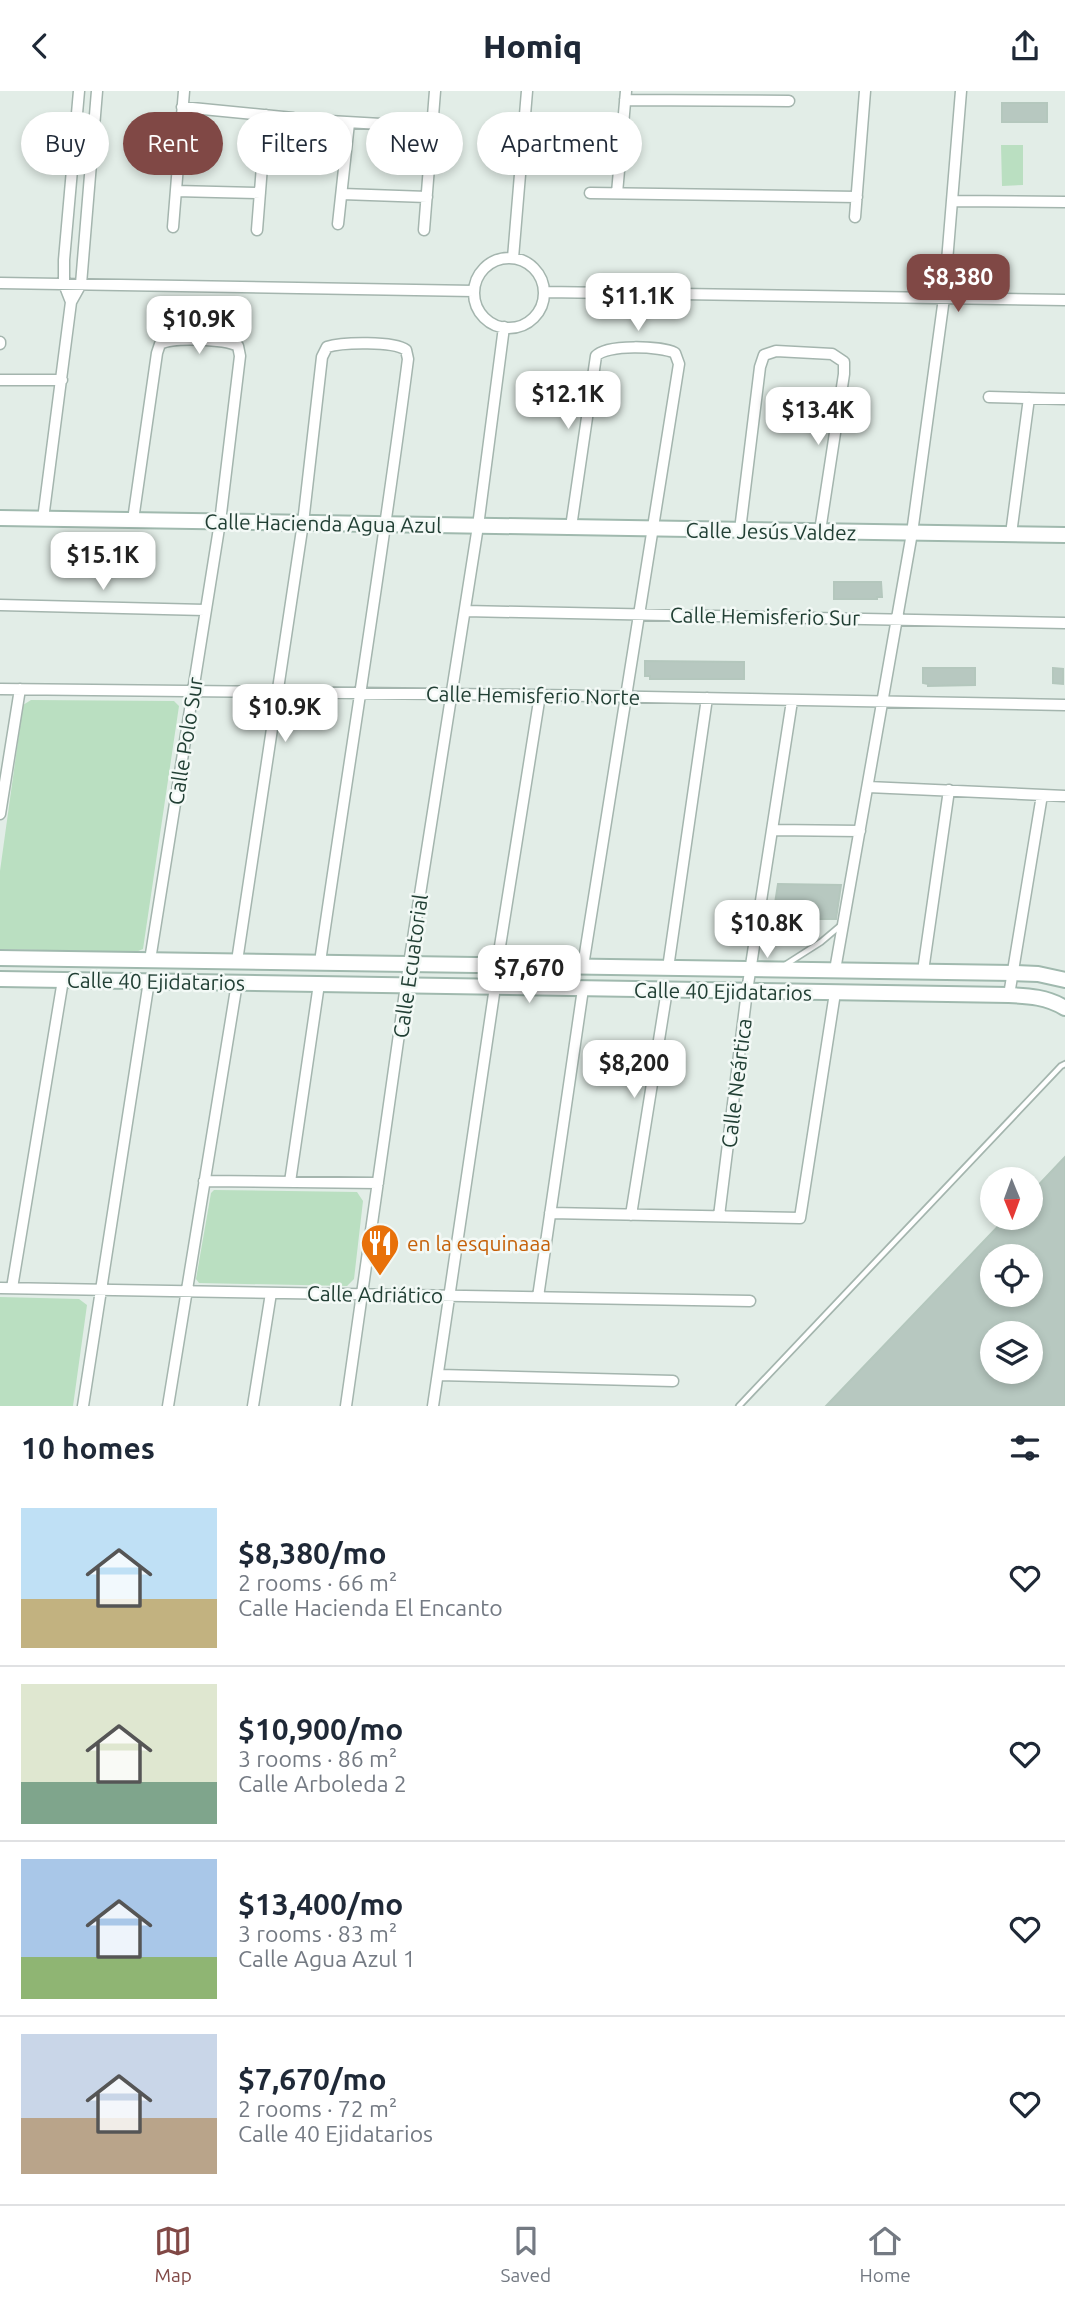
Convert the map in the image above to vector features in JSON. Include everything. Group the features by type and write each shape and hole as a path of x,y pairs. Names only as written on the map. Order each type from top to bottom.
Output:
{"main road":[{"name":"Calle Hacienda Agua Azul","path":"0,518 478,526"},
{"name":"Calle Jesús Valdez","path":"478,526 1065,535"},
{"name":"Calle 40 Ejidatarios","path":"0,958 923,971 1013,973 1055,976 1065,980"},
{"name":"Calle 40 Ejidatarios","path":"0,979 1009,995 1055,1001 1065,1008"}],"street":[{"path":"71,302 64,284 64,260 79,91"},
{"path":"43,519 71,302 81,284 97,91"},
{"path":"173,227 184,91"},
{"path":"434,112 435,91"},
{"path":"513,258 527,91"},
{"path":"855,217 865,91"},
{"path":"835,970 912,533 944,298 961,91"},
{"path":"617,193 626,95 770,96 789,101"},
{"path":"182,107 237,112"},
{"path":"257,230 261,175"},
{"path":"338,224 344,175"},
{"path":"424,230 429,175"},
{"path":"176,191 260,193"},
{"path":"590,193 857,197"},
{"path":"342,194 427,197"},
{"path":"953,201 1065,202"},
{"path":"501,258 513,258 523,260 538,273 545,292 543,302 533,319 515,327 505,327 486,319 479,311 474,291 482,270 501,258"},
{"path":"0,283 474,291"},
{"path":"545,292 1065,300"},
{"name":"Calle Ecuatorial","path":"346,1406 409,964 478,526 505,327"},
{"name":"Calle Polo Sur","path":"133,520 160,344 170,341 222,341 234,344 240,351 220,521 150,960"},
{"path":"237,961 303,523 322,357 327,347 339,343 397,345 406,350 408,355 386,524 320,963"},
{"path":"571,527 594,360 600,351 611,348 664,349 675,353 678,358 653,529 583,966"},
{"path":"740,530 760,367 764,355 776,351 832,353 844,362 820,531"},
{"path":"0,380 62,380"},
{"path":"989,397 1065,399"},
{"path":"1011,534 1029,398"},
{"path":"0,605 205,610"},
{"name":"Calle Hemisferio Sur","path":"465,611 1065,623"},
{"name":"Calle Hemisferio Norte","path":"0,689 540,695 1065,705"},
{"path":"0,814 20,689"},
{"path":"497,965 540,695"},
{"path":"668,968 707,698"},
{"name":"Calle Neártica","path":"719,1216 750,969 792,701"},
{"path":"868,787 1065,796"},
{"path":"923,971 950,790"},
{"path":"1009,995 1042,795"},
{"path":"773,830 860,831"},
{"path":"12,1288 63,980"},
{"path":"83,1406 149,981"},
{"path":"168,1406 237,983"},
{"path":"290,1182 319,984"},
{"path":"433,1406 495,987"},
{"path":"538,1297 583,989"},
{"path":"631,1215 667,990"},
{"path":"550,1213 800,1218 835,993"},
{"path":"204,1181 378,1182"},
{"name":"Calle Adriático","path":"0,1288 750,1301"},
{"path":"253,1406 271,1293"},
{"path":"439,1375 673,1381"}],"lane":[{"path":"778,969 821,942 843,923"},
{"path":"739,1406 1065,1064"}],"green space":[{"path":"1001,145 1023,145 1023,185 1002,186"},
{"path":"31,700 174,701 179,706 143,949 136,952 0,949 0,871 23,705"},
{"path":"214,1190 357,1192 363,1201 354,1279 347,1286 199,1283 196,1279 211,1193"},
{"path":"0,1297 79,1299 87,1305 73,1406 0,1406"}],"building":[{"path":"1002,103 1047,103 1047,122 1002,122"},
{"path":"834,582 881,582 882,597 834,599"},
{"path":"645,661 744,662 744,679 650,679 650,676 645,676"},
{"path":"923,668 975,668 975,685 928,686 923,683"},
{"path":"1053,668 1063,669 1063,684 1053,683"},
{"path":"778,884 841,885 836,919 807,919 806,936 800,942 769,942"},
{"path":"1065,1157 1065,1406 826,1406 980,1245 980,1307 1043,1307 1043,1244 981,1244 995,1230 1043,1230 1043,1180"}],"place":[{"name":"en la esquinaaa","path":"380,1277"}]}
